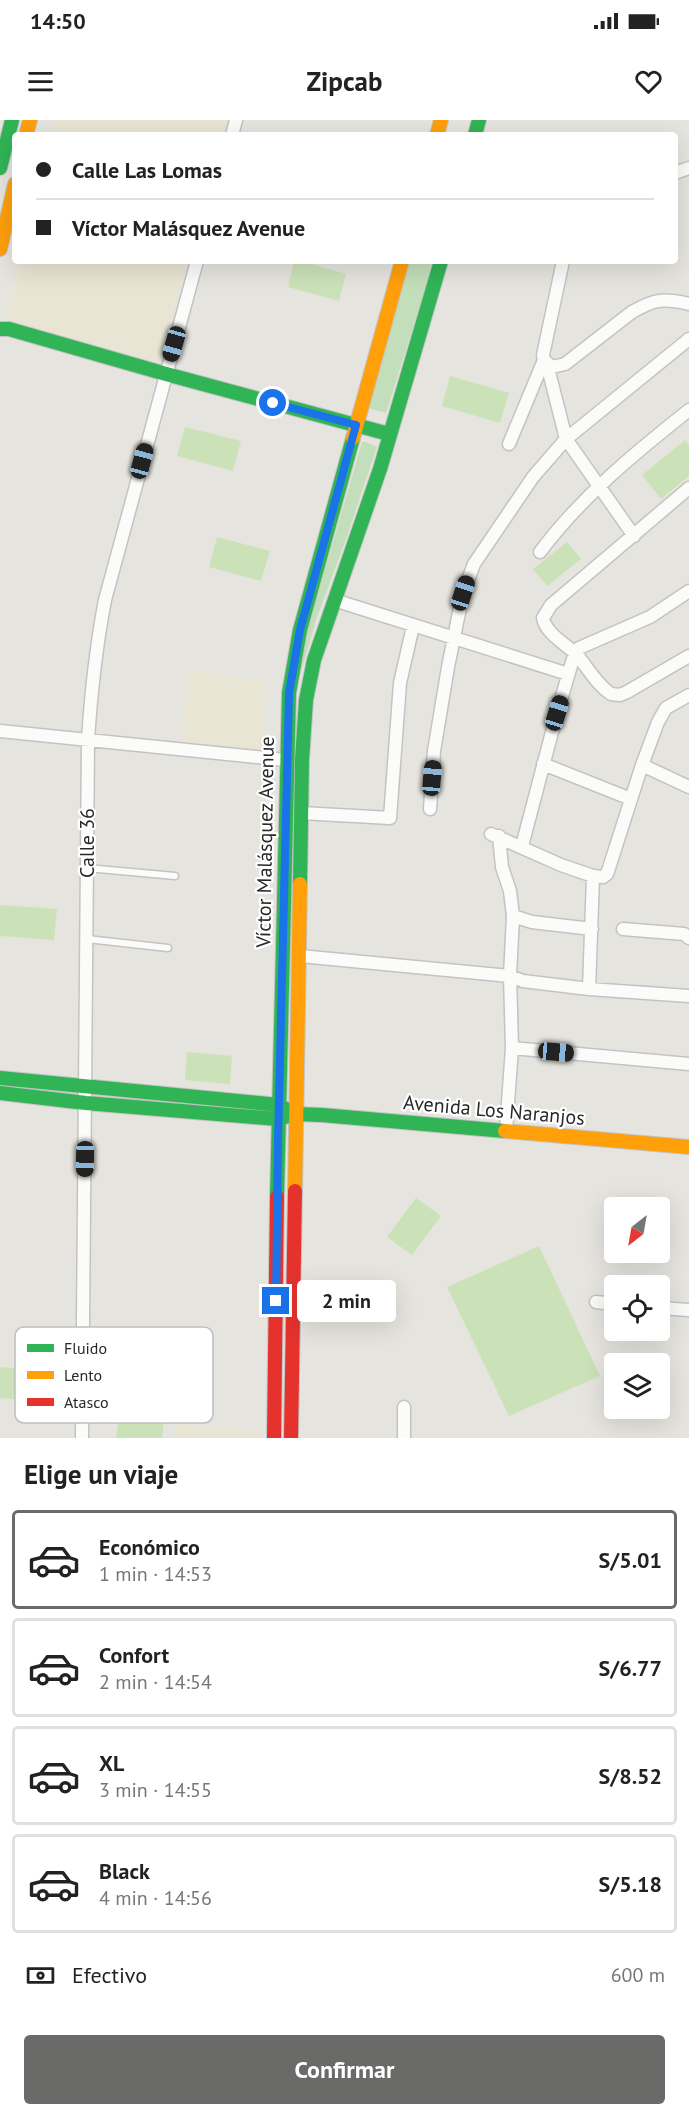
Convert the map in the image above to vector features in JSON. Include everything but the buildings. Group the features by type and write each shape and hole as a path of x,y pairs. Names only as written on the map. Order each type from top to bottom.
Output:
{"main road":[{"path":"0,168 12,120"},
{"path":"0,249 12,197"},
{"name":"Víctor Malásquez Avenue","path":"274,1438 289,693 295,650 401,264"},
{"name":"Víctor Malásquez Avenue","path":"292,1437 295,1114 300,956 302,760 306,700 314,660 380,469 440,264"},
{"path":"0,329 9,329 389,434"},
{"name":"Avenida Los Naranjos","path":"0,1078 295,1114 689,1147"},
{"name":"Avenida Los Naranjos","path":"0,1093 86,1103 279,1112"}],"street":[{"name":"Calle 36","path":"83,1327 88,740 93,671 105,600 196,264"},
{"path":"562,264 545,346 546,362 566,439 634,536"},
{"path":"546,362 556,367 565,364 632,312 652,302 669,299 689,304"},
{"path":"430,809 434,751 453,637 463,593 474,564 533,477 566,439 689,339"},
{"path":"509,444 546,362"},
{"path":"540,552 557,529 598,486 689,410"},
{"path":"688,661 615,695 604,688 576,654 550,631 544,624 544,615 551,605 689,488"},
{"path":"522,846 568,674 576,654 585,644 650,617 689,591"},
{"path":"334,600 568,674"},
{"path":"302,813 390,819 400,683 413,626"},
{"path":"506,1130 512,1048 510,976 513,916 510,891 495,835 561,865 600,878 607,874 642,765 663,713 671,704 689,695"},
{"path":"0,731 286,760"},
{"path":"543,764 631,799"},
{"path":"642,765 689,787"},
{"path":"589,989 593,876"},
{"path":"513,916 532,922 592,929"},
{"path":"623,929 684,934 689,938"},
{"path":"300,956 510,976 523,981 589,989 689,996"},
{"path":"512,1048 689,1064"},
{"path":"596,1302 604,1303"},
{"path":"670,1309 689,1310"},
{"path":"404,1438 405,1407"},
{"name":"Calle 36","path":"82,1423 82,1438"}],"lane":[{"path":"87,868 175,876"},
{"path":"87,939 168,948"}],"shaded area":[{"path":"55,120 227,120 224,132 52,132"},
{"path":"18,264 186,264 159,362 11,322 5,318"},
{"path":"187,669 266,682 262,745 255,750 181,743"},
{"path":"176,1423 257,1431 257,1438 176,1438"}],"green space":[{"path":"293,264 311,264 346,274 339,301 288,287"},
{"path":"409,264 433,264 386,413 368,408"},
{"path":"450,376 509,393 500,423 442,406"},
{"path":"185,427 241,441 233,471 177,456"},
{"path":"685,440 689,445 689,476 661,499 642,475"},
{"path":"362,442 377,447 316,620 301,672 296,671"},
{"path":"217,537 270,551 261,581 209,567"},
{"path":"567,542 581,559 547,586 533,569"},
{"path":"0,905 57,909 54,940 0,936"},
{"path":"187,1052 232,1056 230,1084 185,1080"},
{"path":"416,1198 441,1216 412,1255 387,1237"},
{"path":"539,1246 600,1376 509,1416 447,1287"},
{"path":"0,1367 15,1368 15,1399 0,1398"},
{"path":"118,1423 164,1423 162,1438 116,1438"}],"traffic: fast":[{"path":"0,168 12,120"},
{"path":"476,132 479,120"},
{"path":"300,884 302,760 306,700 314,660 380,469 440,264"},
{"path":"0,329 9,329 389,434"},
{"path":"277,1197 289,693 300,630 353,438"},
{"path":"0,1078 279,1105 289,1111"},
{"path":"0,1093 86,1103 278,1119 295,1114 322,1115 505,1131"}],"traffic: slow":[{"path":"27,132 30,120"},
{"path":"438,132 441,120"},
{"path":"0,249 12,197"},
{"path":"353,438 401,264"},
{"path":"295,1191 300,884"},
{"path":"505,1131 689,1147"}],"traffic: jam":[{"path":"291,1438 295,1191"},
{"path":"274,1438 277,1197"}],"route":[{"path":"273,403 356,425 300,630 289,693 276,1301"}]}
